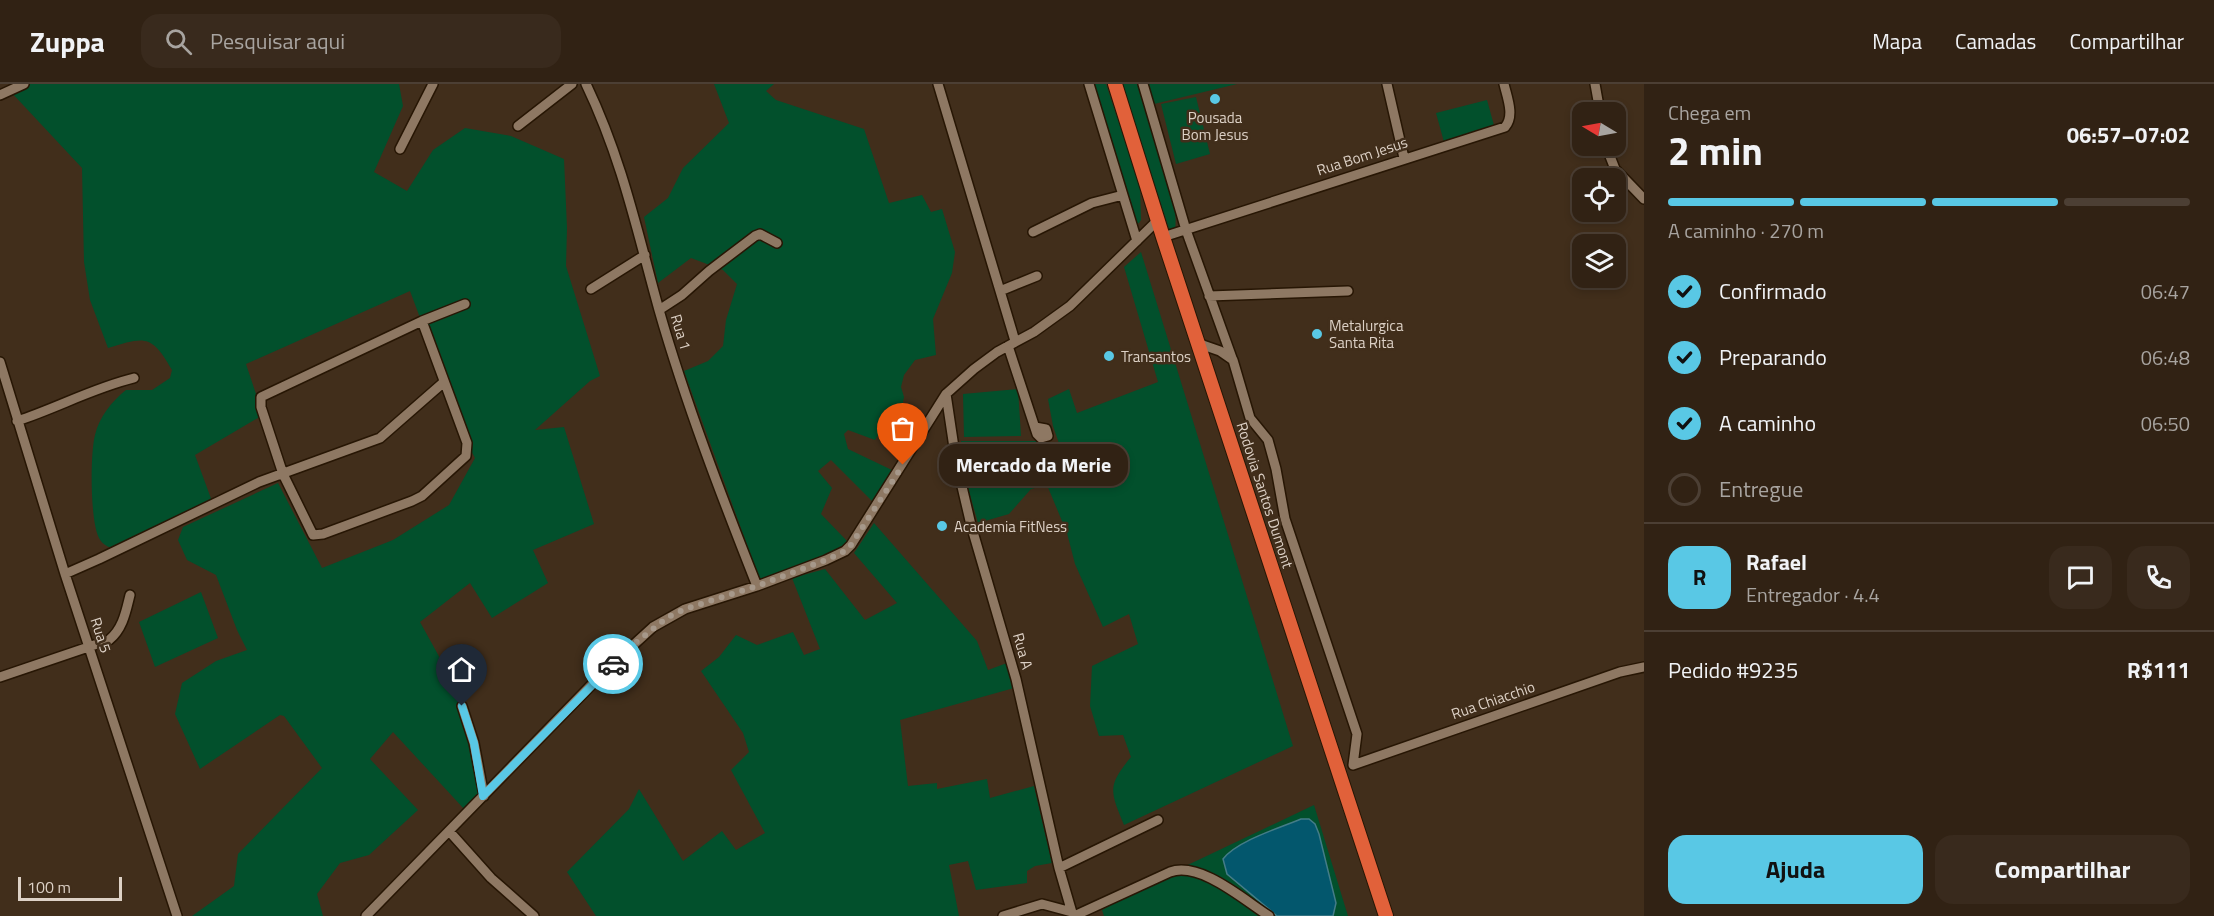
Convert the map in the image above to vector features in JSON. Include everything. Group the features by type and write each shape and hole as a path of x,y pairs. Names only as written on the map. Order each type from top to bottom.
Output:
{"highway":[{"name":"Rodovia Santos Dumont","path":"1115,84 1197,343 1386,916"}],"street":[{"path":"0,95 24,84"},
{"path":"400,149 433,84"},
{"path":"518,126 572,84"},
{"name":"Rua 1","path":"586,84 603,118 617,158 659,310 700,442 757,586"},
{"path":"938,84 1000,291 1035,427"},
{"path":"1089,84 1137,241"},
{"path":"1143,84 1186,230 1233,360"},
{"path":"1388,84 1404,158"},
{"name":"Rua Bom Jesus","path":"1163,237 1505,127 1510,115 1504,84"},
{"path":"1594,84 1598,102"},
{"path":"1610,156 1616,169 1644,198"},
{"path":"1033,232 1092,203 1123,195"},
{"path":"366,916 614,663 653,627 685,609 757,586 832,558 851,545 946,394 974,369 1043,326 1070,306 1158,220"},
{"path":"659,310 682,295 709,270 758,235 777,243"},
{"path":"591,289 645,255"},
{"path":"1000,291 1037,276"},
{"path":"1209,296 1348,291"},
{"path":"422,321 464,434 468,452 422,496 315,536 311,533 283,474 261,407 261,397 422,321 465,304"},
{"path":"1197,343 1220,351 1233,360"},
{"name":"Rua Chiacchio","path":"1233,360 1250,418 1271,447 1285,519 1356,731 1353,765 1620,672 1644,667"},
{"name":"Rua 5","path":"0,362 65,574 177,916"},
{"path":"17,421 40,414 108,384 134,378"},
{"path":"65,574 99,560 240,491 380,438 444,382"},
{"name":"Rua A","path":"946,394 956,461 971,525 1016,679 1059,868 1073,915"},
{"path":"0,677 109,640 118,631 130,595"},
{"path":"462,706 474,743 483,796"},
{"path":"1059,868 1158,820"},
{"path":"448,831 491,878 534,916"},
{"path":"1003,916 1042,904 1073,915 1170,872 1183,869 1197,871 1269,916"}],"green space":[{"path":"24,84 399,84 403,106 374,172 407,191 433,150 465,128 511,136 564,159 566,266 600,376 590,381 535,430 564,427 594,524 533,550 548,583 492,618 470,583 420,622 462,698 481,793 465,810 393,732 370,759 418,810 369,855 340,863 317,894 323,916 192,916 234,886 238,854 322,768 284,716 280,715 200,769 175,714 182,683 216,661 247,650 216,575 187,560 178,540 183,527 278,483 322,568 393,540 449,505 475,458 467,443 410,291 246,364 263,415 195,455 213,504 118,550 103,543 96,529 92,503 92,457 97,428 107,410 126,390 152,390 170,378 172,370 159,350 147,341 131,341 108,348 90,300 84,262 82,168 10,91"},
{"path":"714,84 774,84 766,91 776,100 864,129 889,203 922,195 931,212 942,209 955,252 952,273 933,319 936,355 915,360 904,375 901,387 904,397 902,407 888,420 875,440 848,430 844,434 848,449 894,471 873,502 831,460 818,471 832,488 821,514 847,541 841,549 763,579 759,578 684,371 708,361 723,346 726,320 737,284 723,270 691,258 658,283 644,217 668,198 683,168 729,123"},
{"path":"1094,84 1106,84 1140,186 1141,220 1139,223 1135,224"},
{"path":"1122,84 1138,84 1164,157 1173,196 1175,231 1170,232"},
{"path":"1148,84 1237,84 1154,104"},
{"path":"1196,97 1210,154 1176,164 1161,104"},
{"path":"1487,100 1495,129 1444,142 1436,113"},
{"path":"1141,252 1293,746 1124,825 1113,789 1118,775 1131,757 1123,735 1099,736 1090,706 1092,666 1138,644 1129,614 1103,627 1075,564 1067,533 1047,485 1031,489 1009,514 978,523 963,470 961,441 1040,441 1045,458 1062,452 1053,426 1048,399 1069,389 1077,413 1158,382 1124,267"},
{"path":"1018,389 1021,436 964,437 963,394"},
{"path":"874,523 977,641 988,670 1007,663 1014,688 900,720 908,786 937,783 937,789 987,779 990,798 1034,786 1052,863 1035,866 1027,871 1027,883 976,890 968,861 949,865 959,916 596,916 567,872 629,809 639,789 683,861 722,831 736,850 765,833 731,770 749,752 743,733 701,671 719,657 736,635 757,645 793,632 804,655 820,649 792,578 825,569 865,620 897,603 854,553"},
{"path":"201,592 218,638 155,667 139,622"},
{"path":"1314,805 1348,916 1104,916 1102,910 1137,889"}],"water":[{"path":"1301,819 1309,819 1315,824 1319,834 1336,903 1333,916 1277,916 1227,874 1223,859 1229,852 1259,836"}],"way so far":[{"path":"613,664 653,627 668,617 685,609 757,586 845,551 903,465"}],"place":[{"name":"Pousada Bom Jesus","path":"1215,99"},
{"name":"Metalurgica Santa Rita","path":"1317,334"},
{"name":"Transantos","path":"1109,356"},
{"name":"Mercado da Merie","path":"903,465"},
{"name":"Academia FitNess","path":"942,526"}],"route":[{"path":"462,706 474,743 483,796 613,664"}]}
